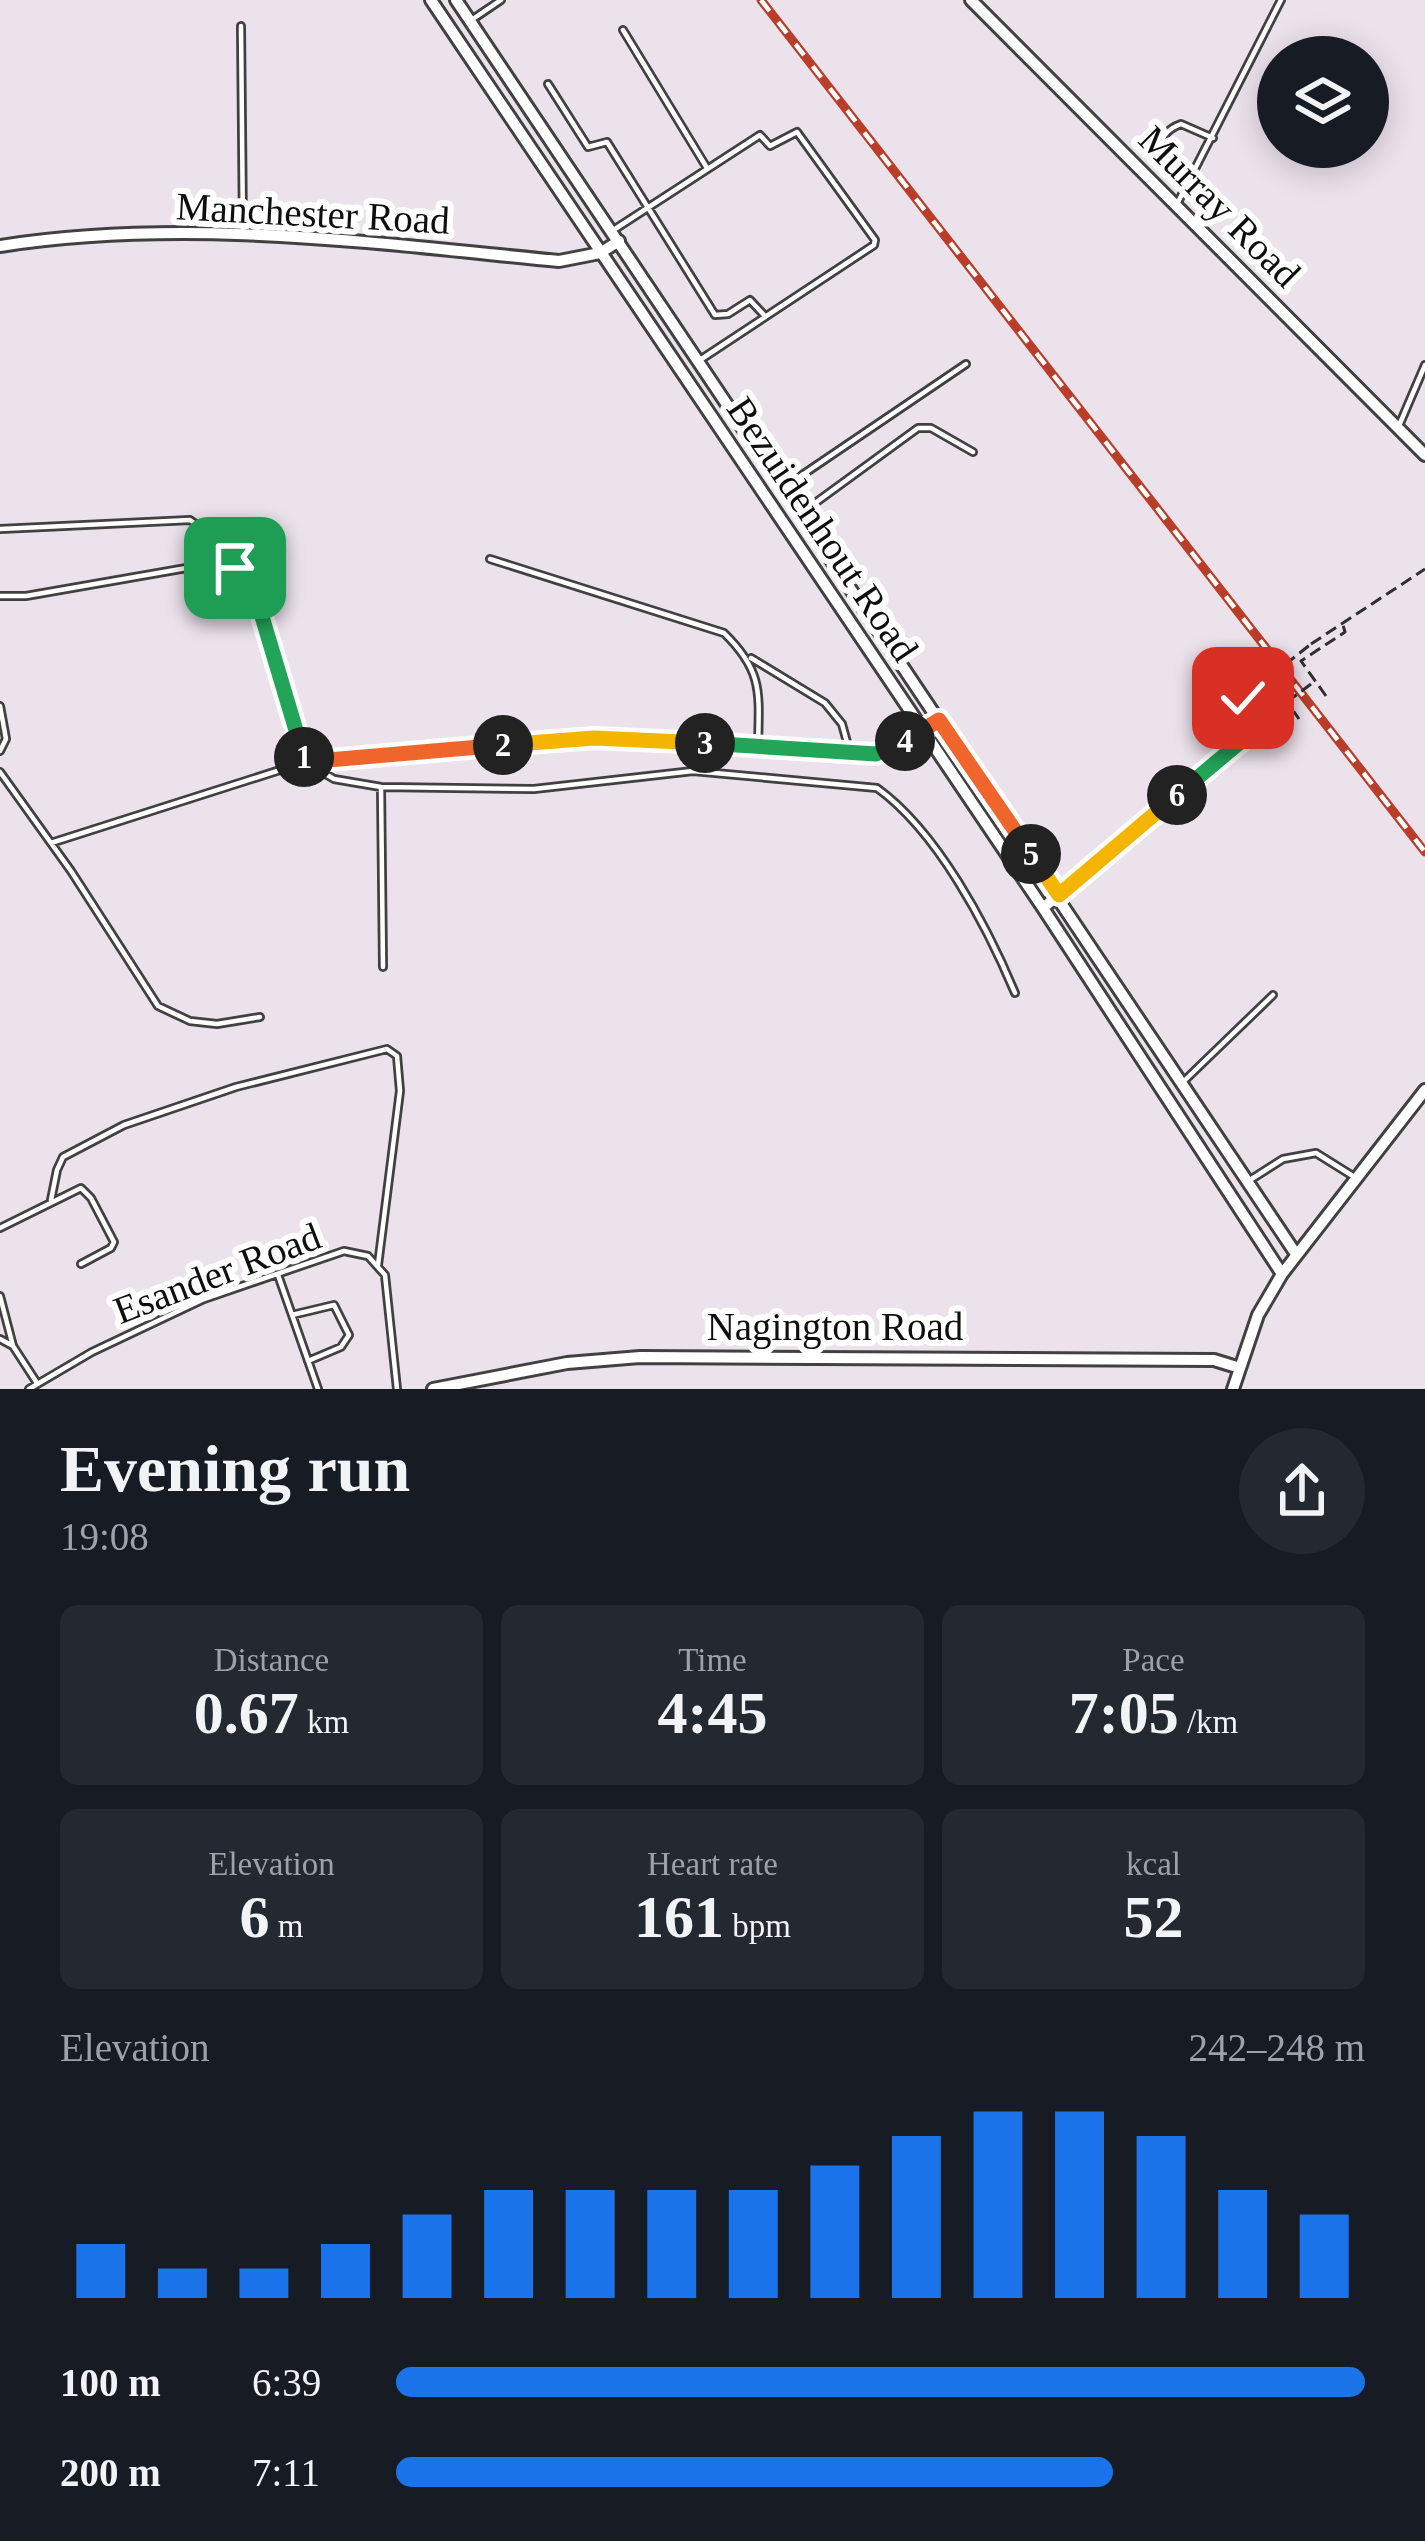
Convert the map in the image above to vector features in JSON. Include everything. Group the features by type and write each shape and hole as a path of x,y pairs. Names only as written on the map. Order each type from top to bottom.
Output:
{"street":[{"name":"Bezuidenhout Road","path":"431,0 1042,908 1282,1274"},
{"name":"Bezuidenhout Road","path":"456,0 1296,1254"},
{"name":"Murray Road","path":"971,0 1425,455"},
{"path":"457,39 473,25"},
{"name":"Manchester Road","path":"0,246 45,238 243,232 559,261 600,253 616,236"},
{"path":"687,381 701,365"},
{"path":"787,530 802,516"},
{"path":"1042,908 1226,754"},
{"path":"956,780 972,768"},
{"path":"1166,1096 1183,1082"},
{"path":"1233,1389 1258,1315 1282,1274 1425,1090"},
{"name":"Nagington Road","path":"433,1389 567,1363 712,1354 1214,1360 1240,1368"}],"lane":[{"path":"473,25 501,0"},
{"path":"1176,206 1281,0"},
{"path":"241,26 243,232"},
{"path":"623,31 707,168"},
{"path":"548,84 588,147 607,142 715,315 728,314 750,300 765,317"},
{"path":"1188,184 1157,154 1163,137 1181,124 1213,138"},
{"path":"616,236 647,209 760,135 770,146 797,132 874,240 874,245 701,365"},
{"path":"783,488 966,364"},
{"path":"1398,428 1425,365"},
{"path":"802,516 918,428 931,428 973,452"},
{"path":"0,529 190,520 225,544 260,610 305,762 334,779 381,788 534,789 693,771 877,788 898,803 967,895 990,933 1015,993"},
{"path":"490,559 724,633 749,657 825,703 842,724 850,753"},
{"path":"0,596 26,596 215,563 235,568"},
{"path":"749,657 759,698 758,747"},
{"path":"0,706 5,739 0,751"},
{"path":"51,842 305,762 594,738 876,754 939,720"},
{"path":"0,772 158,1006 203,1023 260,1017"},
{"path":"381,788 383,967"},
{"path":"1183,1082 1273,995"},
{"path":"51,1200 63,1157 124,1125 236,1087 387,1049 397,1056 400,1090 378,1264"},
{"path":"1248,1181 1283,1159 1316,1154 1356,1178"},
{"path":"0,1228 81,1188 114,1242 81,1264"},
{"name":"Esander Road","path":"28,1389 92,1352 204,1299 344,1251 378,1264 388,1288 397,1389"},
{"path":"278,1274 318,1389"},
{"path":"0,1296 13,1346 37,1383"},
{"path":"292,1315 334,1305 349,1335 341,1347 308,1360"},
{"path":"0,1339 13,1346"}],"path":[{"path":"1257,712 1243,698 1311,644 1425,569"},
{"path":"1326,697 1301,661 1345,632 1343,623"},
{"path":"1287,702 1315,681"},
{"path":"1273,682 1287,702 1299,718 1292,724 1265,688 1273,682"},
{"path":"1226,754 1245,738 1257,712 1274,701"}],"shaded area":[{"path":"0,0 1425,0 1425,1389 0,1389"}],"railway":[{"path":"761,0 1425,852"}],"route":[{"path":"235,568 251,587 260,610 305,762 594,738 876,754 939,720 1059,895 1245,738 1257,712 1243,698"}]}
